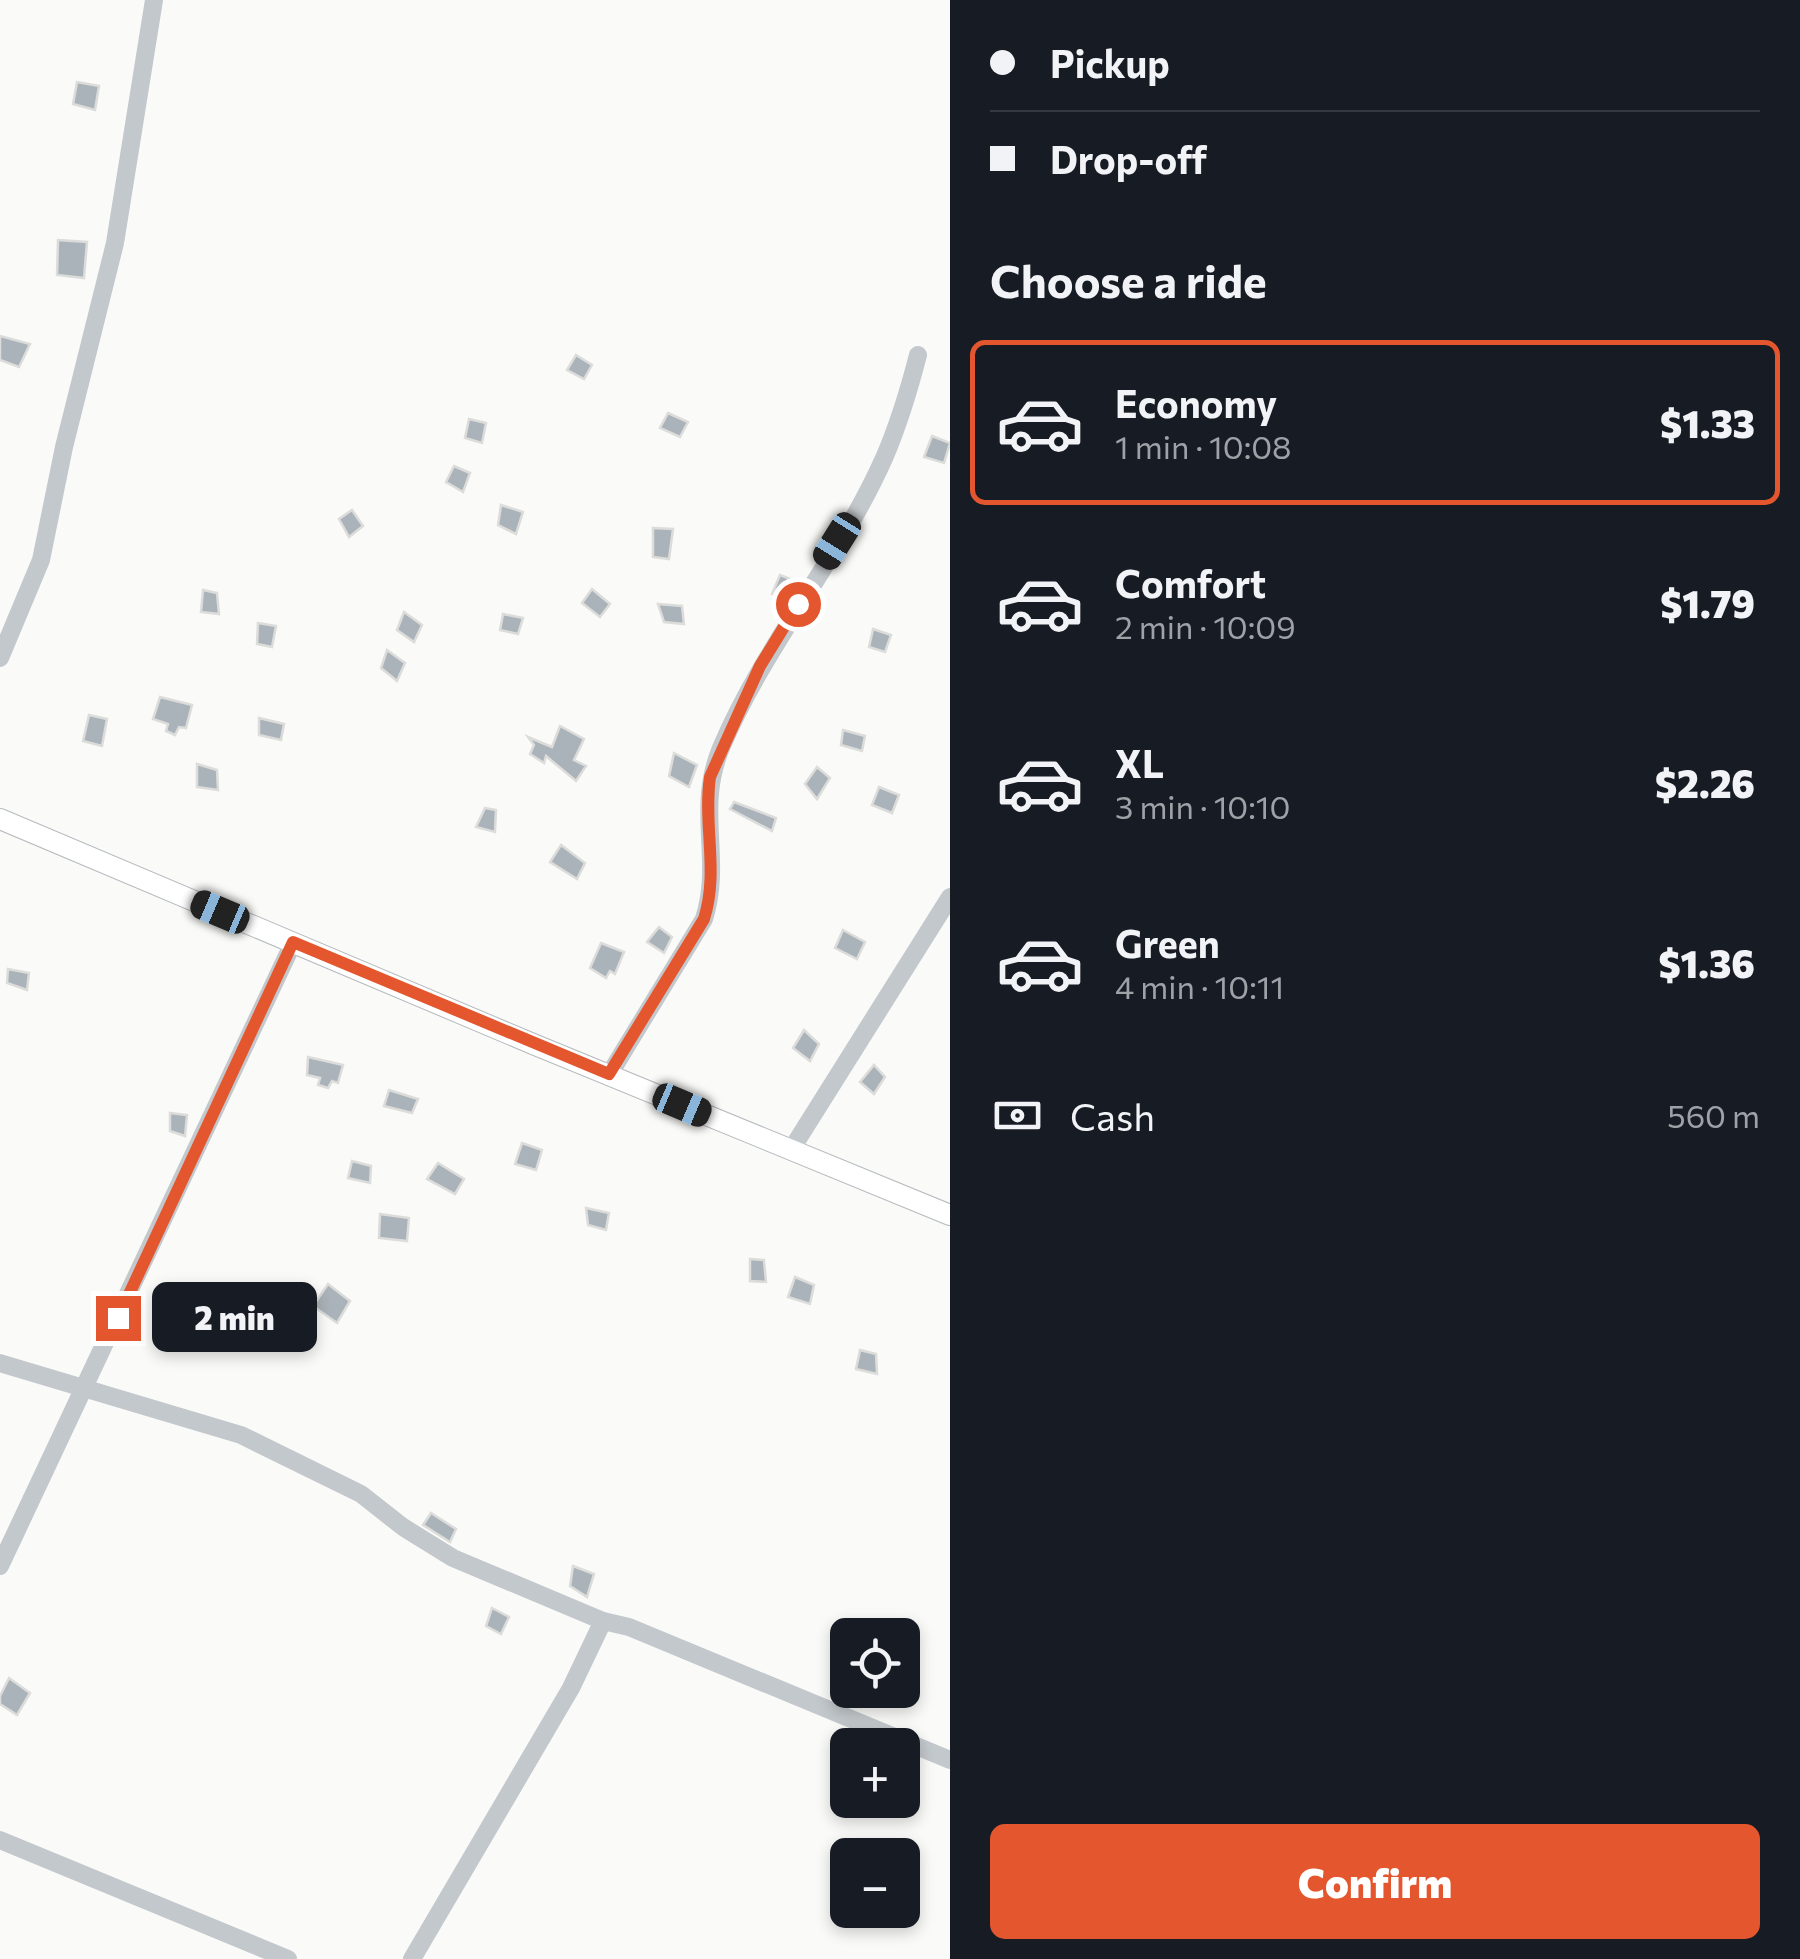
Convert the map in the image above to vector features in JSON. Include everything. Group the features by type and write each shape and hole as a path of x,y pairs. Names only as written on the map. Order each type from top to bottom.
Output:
{"main road":[{"path":"0,819 950,1215"}],"street":[{"path":"0,658 41,560 64,448 115,243 154,0"},
{"path":"609,1074 704,919 712,895 707,797 721,748 760,666 884,458 905,405 918,355"},
{"path":"791,1150 950,896"},
{"path":"0,1566 293,942"},
{"path":"0,1364 241,1435 360,1494 453,1558 950,1760"},
{"path":"412,1959 571,1688 603,1621"},
{"path":"0,1840 288,1959"}],"building":[{"path":"77,82 99,86 95,110 73,104"},
{"path":"58,240 87,242 84,278 57,275"},
{"path":"0,336 30,344 19,367 0,360"},
{"path":"576,355 592,365 584,379 567,370"},
{"path":"668,413 688,422 680,437 660,428"},
{"path":"469,419 486,423 482,443 465,438"},
{"path":"932,436 950,443 944,463 924,457"},
{"path":"454,466 470,473 463,492 446,482"},
{"path":"501,505 523,512 516,534 498,525"},
{"path":"352,510 363,526 349,537 339,519"},
{"path":"653,528 673,529 669,559 653,557"},
{"path":"780,575 798,582 787,602 772,594"},
{"path":"592,589 610,604 600,617 582,603"},
{"path":"203,590 217,593 219,614 201,612"},
{"path":"658,604 682,606 684,624 664,622"},
{"path":"404,612 422,625 414,642 397,630"},
{"path":"503,614 523,618 518,634 500,630"},
{"path":"258,623 276,626 272,647 257,644"},
{"path":"873,629 891,635 885,652 869,647"},
{"path":"387,650 405,663 397,681 381,668"},
{"path":"160,697 192,705 186,728 179,727 175,735 166,731 168,724 153,719"},
{"path":"89,715 107,719 102,746 83,741"},
{"path":"259,718 284,724 281,740 259,735"},
{"path":"560,726 584,739 574,760 586,766 576,781 546,756 544,763 530,754 534,745 528,737 552,747"},
{"path":"843,730 865,736 862,751 841,745"},
{"path":"674,753 697,765 689,787 669,776"},
{"path":"197,764 217,770 218,790 197,787"},
{"path":"817,767 830,778 817,799 805,784"},
{"path":"879,787 899,795 892,813 872,805"},
{"path":"734,802 776,818 772,831 730,809"},
{"path":"485,808 496,810 495,832 476,827"},
{"path":"561,845 585,863 577,879 550,862"},
{"path":"659,927 672,937 664,953 647,942"},
{"path":"843,930 865,942 857,959 835,948"},
{"path":"601,943 624,952 615,974 610,971 606,978 590,968"},
{"path":"8,969 29,973 27,990 7,983"},
{"path":"804,1030 819,1044 810,1061 793,1048"},
{"path":"308,1057 343,1065 338,1083 332,1081 328,1088 318,1085 320,1078 307,1075"},
{"path":"874,1065 885,1077 874,1094 860,1082"},
{"path":"389,1090 418,1099 412,1113 384,1106"},
{"path":"170,1113 187,1115 185,1136 170,1131"},
{"path":"522,1143 542,1150 536,1170 515,1164"},
{"path":"352,1161 371,1166 370,1183 348,1178"},
{"path":"438,1163 464,1179 455,1194 427,1179"},
{"path":"586,1208 609,1213 606,1230 588,1225"},
{"path":"380,1214 409,1218 407,1241 379,1238"},
{"path":"750,1259 764,1260 766,1282 750,1281"},
{"path":"795,1277 814,1285 810,1304 788,1297"},
{"path":"328,1284 350,1301 337,1323 313,1306"},
{"path":"860,1350 876,1354 877,1374 856,1369"},
{"path":"431,1513 456,1529 450,1542 423,1525"},
{"path":"573,1566 594,1574 587,1597 570,1586"},
{"path":"492,1608 509,1617 501,1634 486,1626"},
{"path":"9,1678 30,1693 17,1715 0,1704"}],"route":[{"path":"118,1318 293,942 609,1074 704,919 712,895 707,797 710,777 760,666 798,604"}]}
